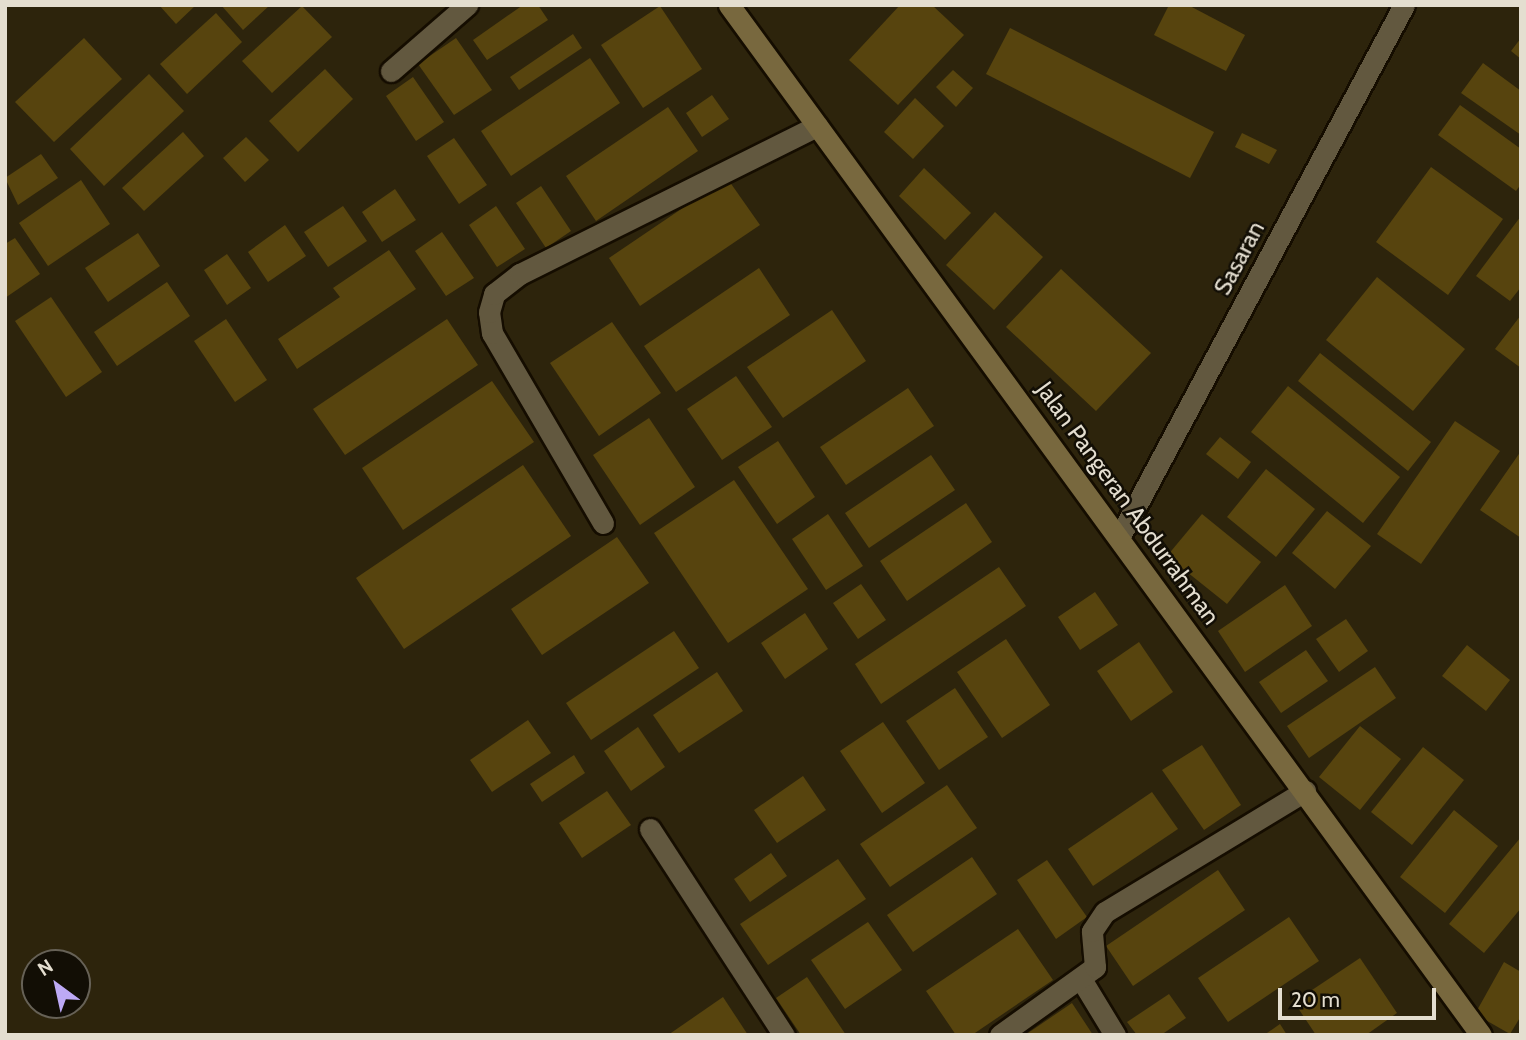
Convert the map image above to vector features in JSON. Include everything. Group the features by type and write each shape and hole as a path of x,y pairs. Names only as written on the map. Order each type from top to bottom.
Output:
{"street":[{"path":"391,71 467,5"},
{"name":"Jalan Pangeran Abdurrahman","path":"729,5 1120,536 1481,1035"},
{"name":"Sasaran","path":"1120,536 1404,5"},
{"path":"603,523 492,333 488,312 494,294 520,274 817,126"},
{"path":"1000,1035 1095,967 1092,930 1105,912 1305,791"},
{"path":"650,829 784,1035"},
{"path":"1081,979 1115,1035"}],"building":[{"path":"159,5 196,5 176,24"},
{"path":"221,5 270,5 243,30"},
{"path":"523,5 538,5 548,20 487,60 473,40"},
{"path":"900,5 932,5 964,35 898,105 849,60"},
{"path":"1169,5 1188,5 1245,35 1226,71 1154,35"},
{"path":"302,6 332,37 272,93 242,61"},
{"path":"660,6 702,69 643,108 601,45"},
{"path":"216,13 242,42 187,94 160,64"},
{"path":"1010,28 1214,132 1190,178 986,74"},
{"path":"573,34 582,48 519,90 510,77"},
{"path":"84,38 122,79 54,142 15,102"},
{"path":"456,38 492,90 454,115 418,64"},
{"path":"1521,38 1521,59 1511,51"},
{"path":"590,58 620,103 511,176 481,131"},
{"path":"1483,63 1521,91 1521,135 1461,93"},
{"path":"325,69 353,99 298,152 269,121"},
{"path":"953,70 973,88 956,107 936,87"},
{"path":"149,74 184,111 104,186 70,149"},
{"path":"413,77 444,122 416,141 386,96"},
{"path":"712,95 729,119 702,137 686,113"},
{"path":"915,98 944,126 913,159 884,132"},
{"path":"1460,105 1521,149 1521,184 1516,191 1438,135"},
{"path":"668,107 698,151 596,221 566,176"},
{"path":"183,132 204,156 144,211 122,188"},
{"path":"1242,133 1277,150 1269,164 1235,147"},
{"path":"246,137 269,160 245,182 223,158"},
{"path":"454,138 487,185 459,204 427,156"},
{"path":"41,154 58,178 18,205 5,178"},
{"path":"1431,167 1503,219 1448,295 1376,242"},
{"path":"924,168 971,213 945,240 899,196"},
{"path":"727,178 760,225 640,306 609,258"},
{"path":"81,180 110,224 48,266 19,223"},
{"path":"541,186 571,231 546,248 516,203"},
{"path":"395,189 416,220 382,242 362,212"},
{"path":"343,206 367,241 328,267 304,232"},
{"path":"496,206 525,249 497,267 469,225"},
{"path":"995,212 1043,257 994,310 946,265"},
{"path":"1521,216 1521,287 1510,301 1476,276"},
{"path":"285,225 306,256 268,282 248,252"},
{"path":"442,232 474,278 446,296 415,251"},
{"path":"138,233 160,266 108,302 85,268"},
{"path":"15,238 40,274 5,298 5,244"},
{"path":"389,250 416,289 297,369 278,339 340,297 333,288"},
{"path":"227,254 251,288 227,305 204,270"},
{"path":"759,268 790,315 676,392 644,346"},
{"path":"1061,269 1151,353 1096,411 1006,327"},
{"path":"1377,277 1465,349 1413,411 1326,340"},
{"path":"167,282 190,316 117,366 94,332"},
{"path":"51,297 102,372 66,397 15,321"},
{"path":"832,310 866,361 783,418 747,367"},
{"path":"1521,315 1521,368 1495,349"},
{"path":"226,319 267,380 235,402 194,341"},
{"path":"447,319 478,365 345,455 313,409"},
{"path":"612,322 661,393 599,436 550,363"},
{"path":"1320,353 1431,442 1408,471 1298,381"},
{"path":"736,376 772,427 722,460 687,409"},
{"path":"492,381 534,442 403,530 362,468"},
{"path":"1288,386 1400,477 1363,523 1251,432"},
{"path":"908,388 934,426 846,485 820,447"},
{"path":"649,418 695,487 640,525 593,455"},
{"path":"1455,421 1500,451 1421,564 1377,534"},
{"path":"1220,437 1251,462 1238,479 1206,454"},
{"path":"778,441 815,497 777,524 738,467"},
{"path":"1521,451 1521,538 1480,510"},
{"path":"931,455 955,490 869,548 845,513"},
{"path":"523,465 571,536 404,649 356,578"},
{"path":"1266,469 1315,509 1276,557 1227,517"},
{"path":"734,480 808,589 728,643 654,533"},
{"path":"966,503 992,542 907,601 880,561"},
{"path":"1327,511 1371,546 1335,589 1292,553"},
{"path":"828,514 863,566 826,590 792,539"},
{"path":"1202,514 1261,562 1227,604 1167,556"},
{"path":"617,537 649,583 542,655 511,609"},
{"path":"999,567 1026,606 881,704 855,664"},
{"path":"861,584 886,620 858,639 833,603"},
{"path":"1285,585 1312,626 1245,672 1218,631"},
{"path":"1095,592 1118,625 1080,650 1058,617"},
{"path":"805,613 828,649 785,679 761,643"},
{"path":"1346,619 1368,651 1339,672 1316,639"},
{"path":"674,631 699,668 591,740 566,703"},
{"path":"1006,639 1050,705 1002,738 957,672"},
{"path":"1139,642 1173,692 1131,721 1097,671"},
{"path":"1467,645 1510,680 1486,711 1442,676"},
{"path":"1306,650 1328,681 1281,713 1259,682"},
{"path":"1375,667 1396,698 1309,758 1287,726"},
{"path":"717,672 743,711 679,753 653,715"},
{"path":"955,688 988,737 939,770 906,721"},
{"path":"528,720 551,753 492,792 470,760"},
{"path":"883,722 925,783 882,813 840,751"},
{"path":"1360,726 1401,759 1360,810 1319,777"},
{"path":"638,727 665,767 631,791 604,751"},
{"path":"1202,745 1241,805 1204,830 1162,770"},
{"path":"1423,747 1464,780 1412,845 1371,812"},
{"path":"574,755 585,773 542,802 530,784"},
{"path":"803,776 826,810 777,843 754,810"},
{"path":"947,785 977,828 890,887 860,844"},
{"path":"607,791 631,825 582,858 559,823"},
{"path":"1152,792 1178,829 1093,886 1068,849"},
{"path":"1454,810 1498,846 1445,913 1400,877"},
{"path":"1521,837 1521,908 1484,953 1449,924"},
{"path":"771,853 787,876 750,902 734,879"},
{"path":"972,857 997,894 913,952 887,915"},
{"path":"838,859 866,899 768,965 740,924"},
{"path":"1047,860 1087,917 1056,939 1017,880"},
{"path":"1218,870 1245,910 1133,986 1106,946"},
{"path":"1289,917 1319,961 1228,1022 1198,978"},
{"path":"868,922 902,970 845,1009 811,960"},
{"path":"1018,929 1053,980 972,1035 956,1035 926,991"},
{"path":"1360,958 1397,1013 1366,1035 1316,1035 1294,1002"},
{"path":"1504,962 1521,972 1521,1016 1510,1034 1475,1014"},
{"path":"807,977 846,1035 801,1035 776,998"},
{"path":"1169,994 1186,1018 1161,1035 1137,1035 1127,1022"},
{"path":"723,997 748,1035 668,1035"},
{"path":"1072,1003 1093,1035 1025,1035"},
{"path":"1280,1024 1287,1035 1264,1035"}]}
